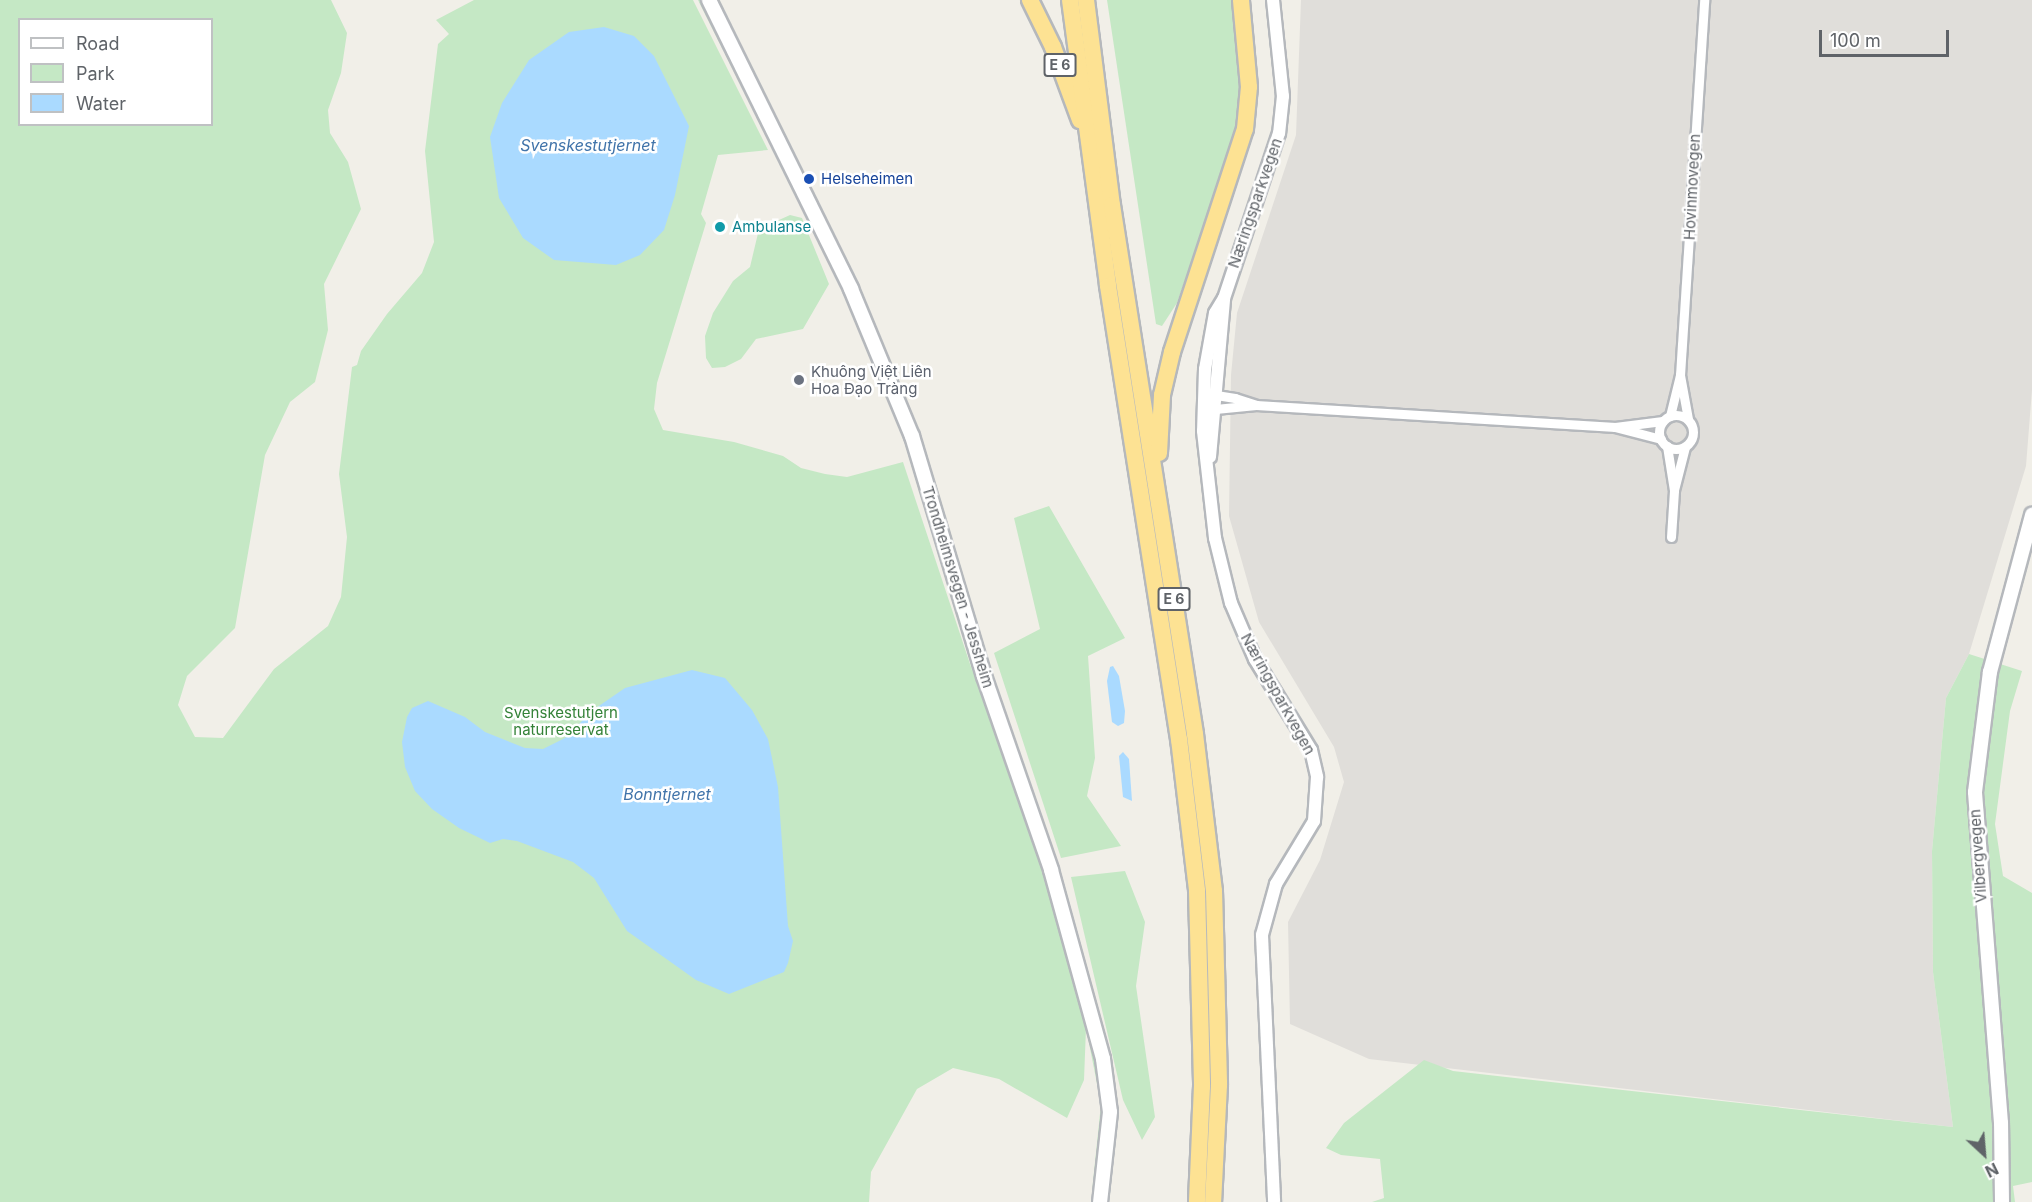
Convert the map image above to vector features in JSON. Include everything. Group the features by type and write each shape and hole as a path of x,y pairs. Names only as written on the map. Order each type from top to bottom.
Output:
{"highway":[{"name":"E 6","path":"1030,0 1086,131"},
{"name":"E 6","path":"1070,0 1086,131 1179,739 1197,891 1202,1086 1197,1202"},
{"name":"E 6","path":"1086,0 1112,205 1195,735 1214,891 1219,1086 1213,1202"},
{"name":"E 6","path":"1161,514 1159,441 1167,373 1247,118 1249,87 1240,0"}],"main road":[{"name":"Trondheimsvegen - Jessheim","path":"709,0 851,289 912,436 984,676 1051,870 1103,1059 1110,1112 1100,1202"},
{"name":"Vilbergvegen","path":"2002,1202 2001,1123 1975,792 1979,741 1995,651 2032,516"}],"street":[{"name":"Næringsparkvegen","path":"1273,0 1283,96 1279,133 1224,298 1215,313 1207,349 1203,402 1215,538 1231,603 1255,659 1311,750 1317,777 1314,821 1276,884 1262,935 1274,1202"},
{"name":"Hovinmovegen","path":"1674,490 1664,442 1667,418 1680,375 1704,0"},
{"name":"Næringsparkvegen","path":"1209,464 1224,298"},
{"name":"Hovinmovegen","path":"1680,375 1693,436 1685,447"},
{"path":"1203,402 1216,395 1256,405"},
{"path":"1203,402 1215,409 1256,405 1615,427 1667,418 1688,419"},
{"path":"1615,427 1685,447 1674,490 1671,537"}],"shaded area":[{"path":"1301,0 2032,0 2032,390 2026,466 1969,654 1946,698 1932,851 1933,972 1953,1127 1369,1059 1290,1024 1288,922 1320,860 1344,782 1334,747 1259,622 1229,516 1231,375 1237,313 1296,135"}],"green space":[{"name":"Svenskestutjern naturreservat","path":"0,0 331,0 347,33 341,73 328,110 330,133 348,162 361,209 324,284 328,330 315,382 290,402 265,455 235,628 187,676 178,705 195,737 223,738 274,669 328,626 341,597 347,537 339,474 352,367 357,365 361,351 387,314 422,273 434,242 425,151 438,44 449,34 436,20 474,0 693,0 768,150 718,155 701,214 706,223 657,383 654,409 663,430 734,442 783,456 801,468 825,474 847,477 903,462 973,673 928,512 1034,827 1100,1069 1104,1117 1092,1191 1101,1104 1086,1028 1084,1080 1067,1118 999,1079 953,1068 917,1089 871,1172 869,1202 0,1202"},
{"path":"698,0 703,0 820,241 819,241"},
{"path":"1107,0 1232,0 1241,94 1239,124 1177,303 1162,326 1156,324"},
{"path":"790,215 802,218 829,284 803,329 756,339 741,359 725,367 712,368 706,358 705,336 713,313 733,281 750,267 759,229"},
{"path":"1049,506 1125,638 1088,656 1095,758 1087,796 1121,846 1061,858 994,653 1040,629 1014,518"},
{"path":"1969,654 2022,671 2010,711 1995,824 2003,876 2032,893 2032,1182 2013,1186 2015,1202 1372,1202 1384,1198 1380,1159 1341,1155 1326,1148 1344,1123 1424,1060 1453,1071 1953,1127 1933,972 1932,851 1946,698"},
{"path":"1125,871 1145,922 1136,986 1155,1117 1142,1140 1123,1100 1071,877"}],"water":[{"name":"Svenskestutjernet","path":"604,27 634,36 654,56 689,126 675,195 664,230 640,255 616,265 554,260 523,238 499,198 490,137 502,103 529,60 569,32"},
{"path":"1113,666 1119,676 1125,711 1124,723 1118,726 1112,722 1107,681 1110,667"},
{"name":"Bonntjernet","path":"692,670 725,678 752,710 768,739 778,787 788,926 793,941 788,963 784,972 729,994 696,980 627,931 594,878 573,862 517,841 503,839 490,843 459,828 432,809 415,791 405,767 402,742 407,717 412,708 428,701 465,717 485,732 525,748 543,749 565,738 593,710 625,688"},
{"path":"1123,752 1129,759 1132,801 1123,797 1119,756"}],"place":[{"name":"Helseheimen","path":"809,179"},
{"name":"Ambulanse","path":"720,227"},
{"name":"Khuông Việt Liên Hoa Đạo Tràng","path":"799,380"}]}
